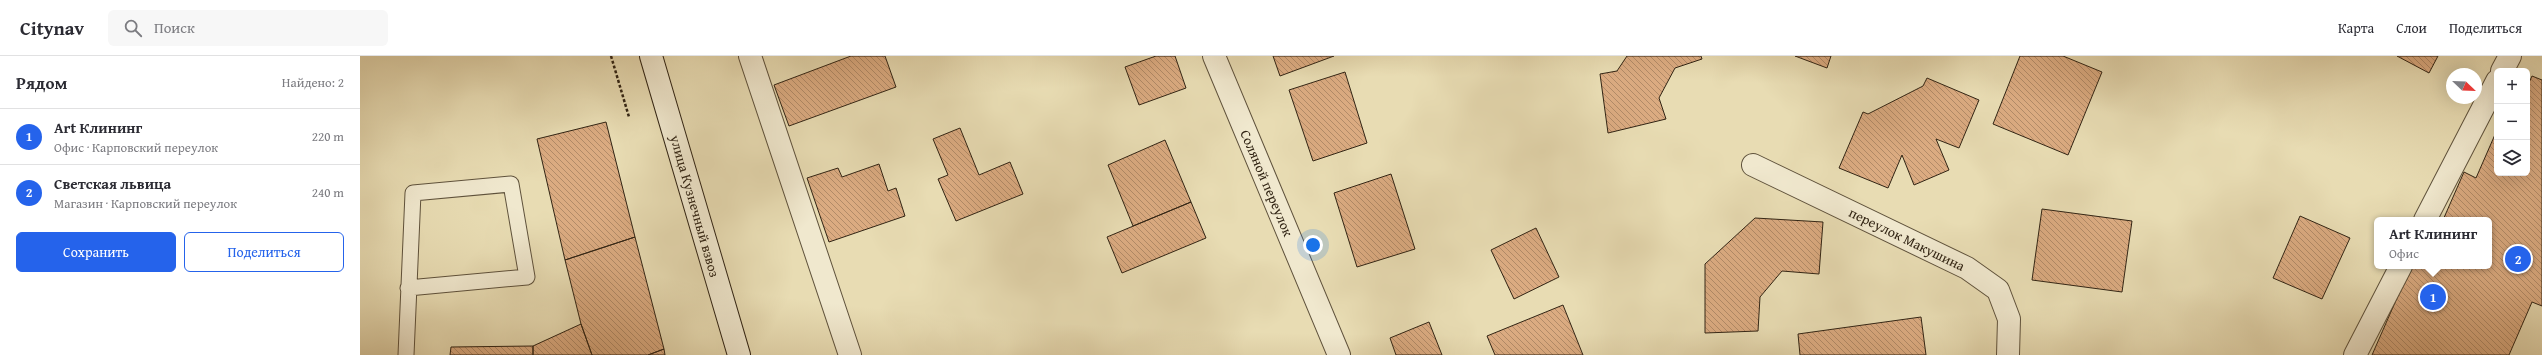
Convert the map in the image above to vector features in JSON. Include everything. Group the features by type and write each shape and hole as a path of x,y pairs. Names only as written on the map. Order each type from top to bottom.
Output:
{"street":[{"name":"улица Кузнечный взвоз","path":"651,56 738,355"},
{"path":"750,56 850,355"},
{"name":"Соляной переулок","path":"1214,56 1339,355"},
{"path":"2504,68 2510,56"},
{"path":"2427,217 2494,87"},
{"name":"переулок Макушина","path":"1753,165 1967,268 1998,290 2008,318 2008,355"},
{"path":"2355,355 2399,269"}],"lane":[{"path":"406,355 408,288 412,193 511,184 526,277 408,288"}],"path":[{"path":"611,56 629,117"}],"building":[{"path":"851,56 885,56 896,87 789,126 774,85"},
{"path":"1156,56 1175,56 1186,88 1139,105 1125,67"},
{"path":"1273,56 1334,56 1280,76"},
{"path":"1627,56 1701,56 1702,59 1675,68 1659,98 1666,119 1608,133 1600,74 1617,71"},
{"path":"1795,56 1831,56 1827,68"},
{"path":"2020,56 2063,56 2102,72 2068,155 1993,124"},
{"path":"2397,56 2438,56 2429,73"},
{"path":"1345,72 1367,143 1313,161 1289,90"},
{"path":"2532,76 2542,80 2542,306 2532,302 2509,355 2372,355 2410,269 2492,269 2492,217 2444,217 2464,172 2476,178 2494,137 2494,176 2530,176 2530,80"},
{"path":"1927,78 1979,100 1959,148 1936,139 1949,170 1914,185 1902,155 1888,188 1839,168 1863,112 1868,114 1923,86"},
{"path":"606,122 635,237 565,260 537,139"},
{"path":"960,128 979,175 1010,162 1023,194 956,221 938,179 948,175 933,139"},
{"path":"1165,140 1191,202 1133,226 1108,165"},
{"path":"879,164 888,191 896,188 905,216 829,242 807,178 838,168 842,177"},
{"path":"1391,174 1415,249 1357,267 1334,193"},
{"path":"1191,202 1206,238 1122,273 1107,237"},
{"path":"2042,209 2132,221 2122,292 2032,280"},
{"path":"2300,216 2350,238 2322,299 2273,278"},
{"path":"1755,218 1823,222 1819,274 1782,271 1760,297 1758,331 1705,333 1705,264"},
{"path":"1536,228 1559,277 1514,299 1491,250"},
{"path":"635,237 664,349 648,355 592,355 581,324 565,260"},
{"path":"1563,305 1583,355 1495,355 1487,336"},
{"path":"1921,317 1926,355 1800,355 1798,334"},
{"path":"1429,322 1442,355 1396,355 1390,338"},
{"path":"581,324 592,355 533,355 533,346"},
{"path":"533,346 533,355 450,355 451,347"},
{"path":"664,349 665,355 648,355"}],"place":[{"name":"Светская львица","path":"2518,259"},
{"name":"Art Клининг","path":"2433,297"}]}
